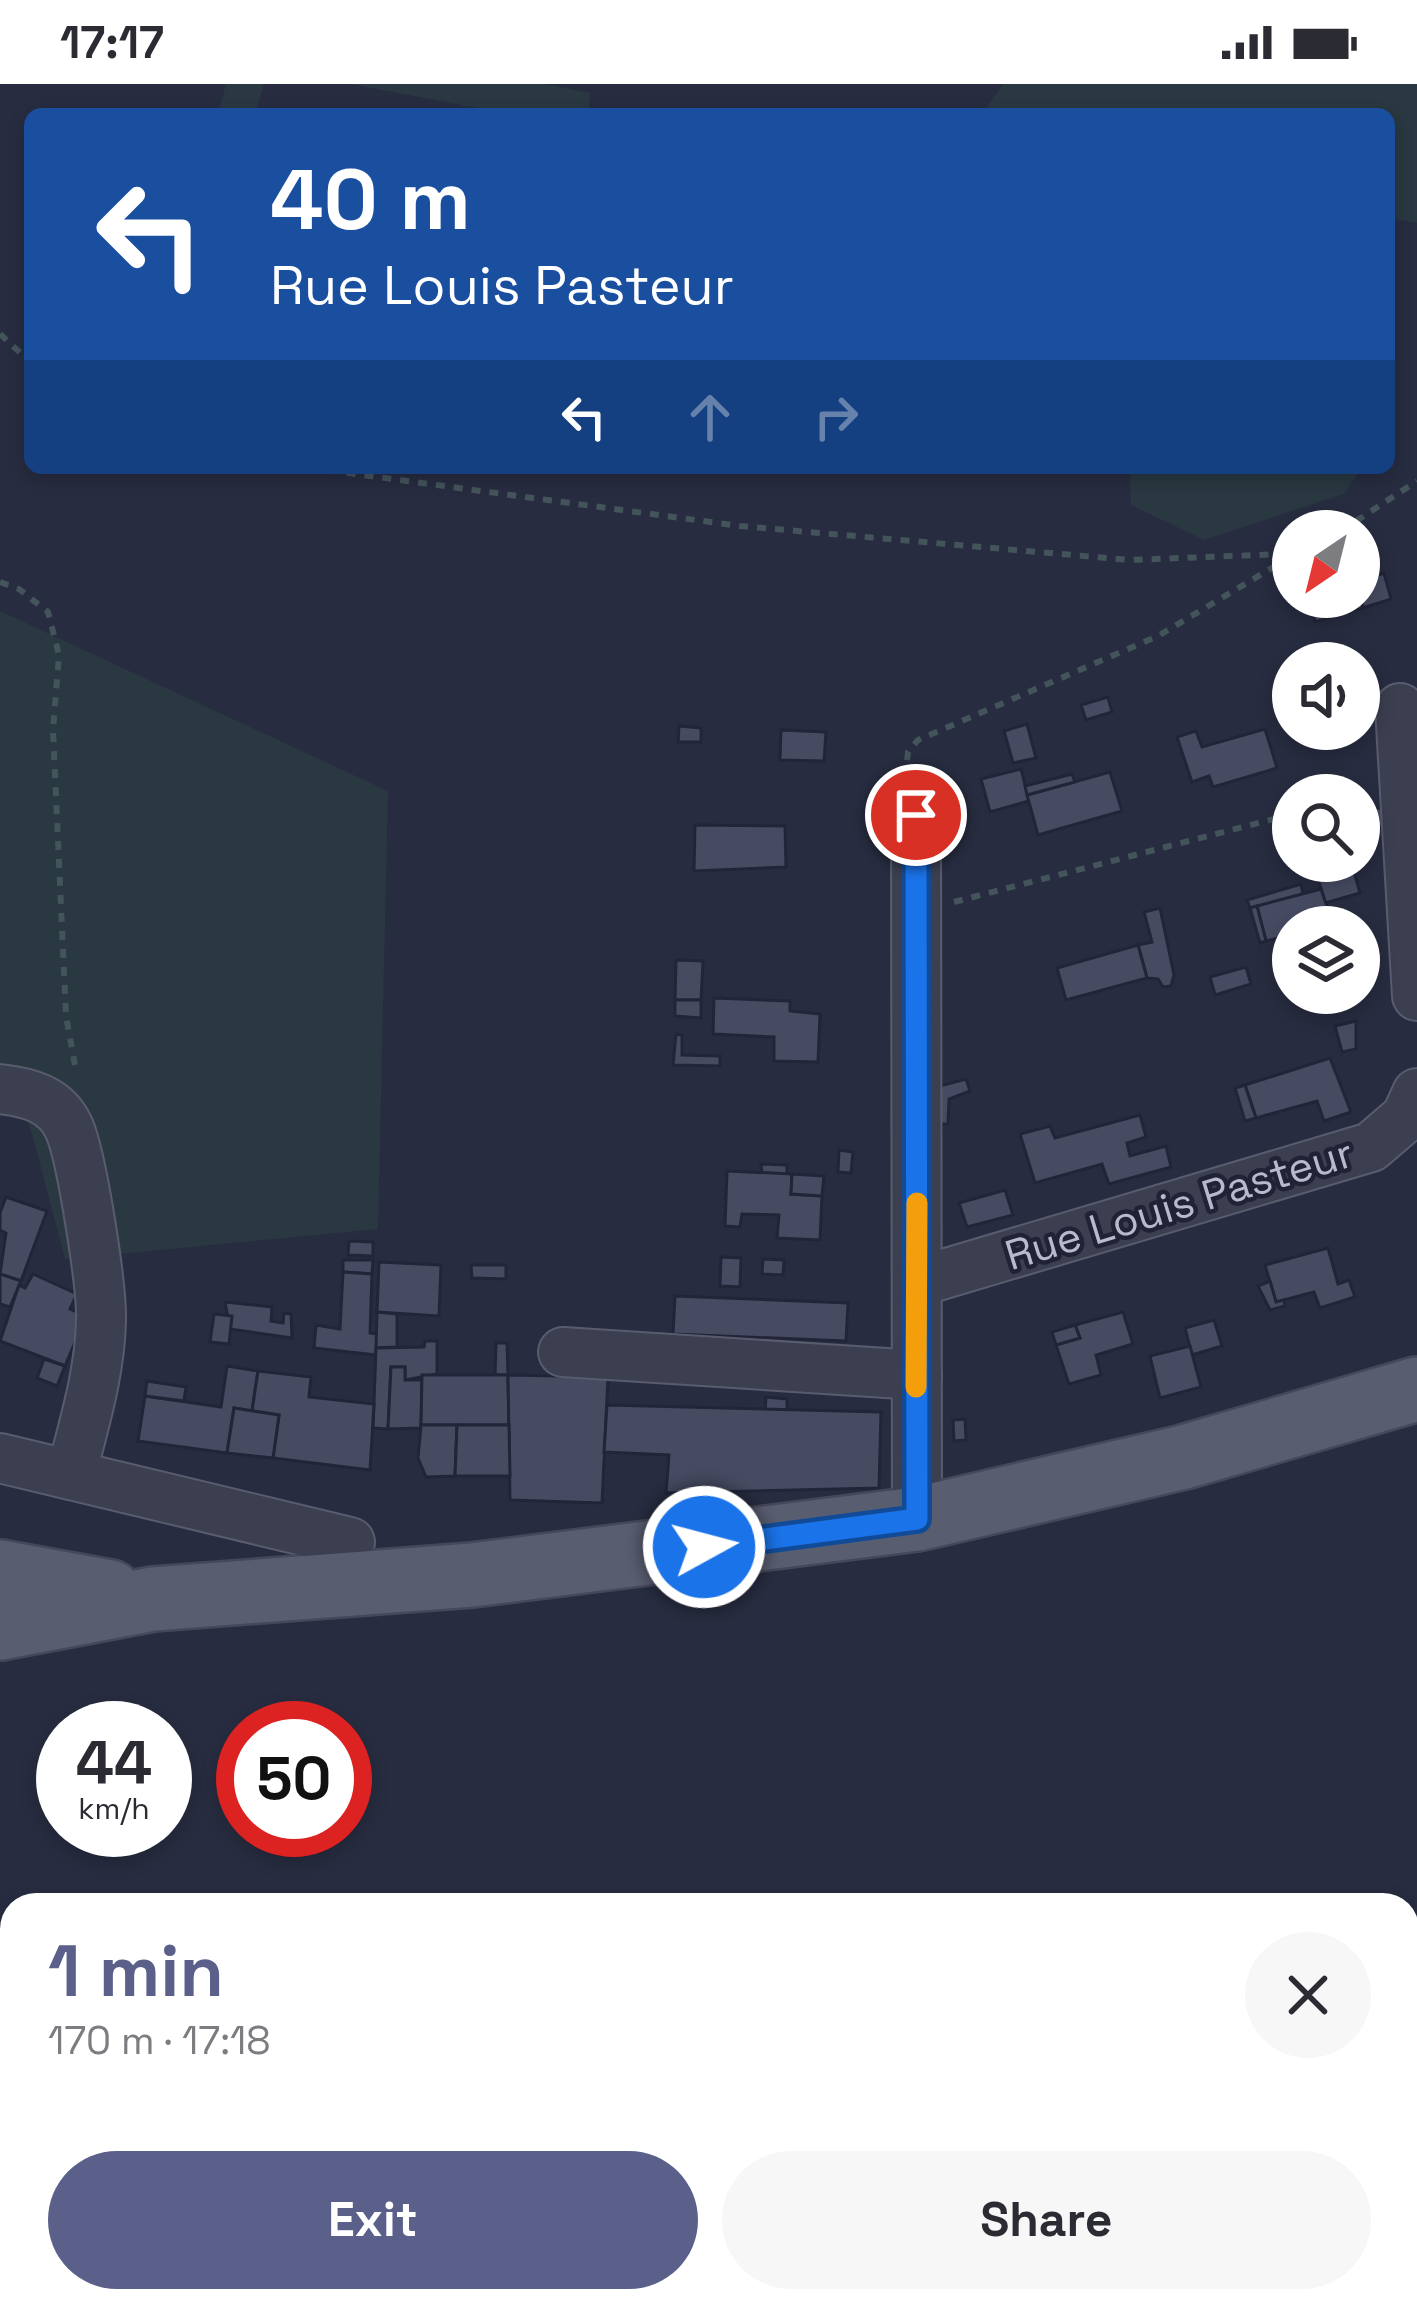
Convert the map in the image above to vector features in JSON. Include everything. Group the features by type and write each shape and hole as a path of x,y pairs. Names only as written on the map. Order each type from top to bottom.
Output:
{"main road":[{"path":"0,1628 153,1600 513,1571 917,1519 1184,1457 1417,1389"},
{"path":"0,1572 153,1600"}],"street":[{"path":"1400,708 1417,996"},
{"path":"916,815 917,1519"},
{"path":"0,1089 31,1092 68,1126 101,1318 95,1381 70,1475"},
{"name":"Rue Louis Pasteur","path":"917,1282 1370,1148 1406,1118 1417,1093"},
{"path":"563,1352 916,1375"},
{"path":"0,1458 350,1542"}],"path":[{"path":"0,334 24,356"},
{"path":"355,474 740,526 1130,560 1272,554"},
{"path":"1373,510 1417,481"},
{"path":"916,815 904,791 908,752 918,740 1158,636 1272,568"},
{"path":"0,582 19,589 48,612 59,655 53,730 56,814 66,1016 78,1064 69,1093 56,1112"},
{"path":"916,906 980,898 1272,820"}],"shaded area":[{"path":"226,84 264,84 257,108 220,108"},
{"path":"350,84 545,84 590,93 589,108 478,108"},
{"path":"1003,84 1417,84 1417,223 1395,219 1395,108 986,108"},
{"path":"1130,474 1358,474 1344,494 1295,510 1272,510 1272,518 1204,540 1131,505"},
{"path":"0,611 388,791 378,1229 65,1259 32,1134 12,1079 0,1078"}],"building":[{"path":"1384,573 1391,599 1380,603 1380,574"},
{"path":"1108,697 1112,712 1086,720 1081,705"},
{"path":"1027,724 1036,758 1013,763 1004,731"},
{"path":"679,726 701,728 701,742 678,742"},
{"path":"1265,729 1277,768 1213,787 1209,776 1192,782 1177,737 1196,731 1202,747"},
{"path":"781,730 826,732 824,761 780,760"},
{"path":"1021,769 1029,801 990,812 981,779"},
{"path":"1110,772 1122,811 1038,835 1027,795"},
{"path":"1072,774 1075,782 1027,795 1025,786"},
{"path":"695,825 785,826 786,867 694,871"},
{"path":"1319,882 1357,882 1360,893 1325,903"},
{"path":"1301,884 1303,894 1250,908 1247,900"},
{"path":"1321,889 1327,906 1272,906 1272,939 1266,941 1257,906"},
{"path":"1257,906 1266,941 1260,943 1250,908"},
{"path":"1160,908 1174,975 1171,986 1163,987 1158,979 1147,978 1138,945 1152,942 1144,912"},
{"path":"1138,945 1147,978 1066,1000 1057,968"},
{"path":"676,960 703,961 701,1000 675,1000"},
{"path":"1246,967 1251,984 1215,995 1210,977"},
{"path":"714,998 790,1001 790,1011 820,1014 818,1062 774,1061 774,1037 713,1034"},
{"path":"675,1000 701,1000 701,1018 675,1016"},
{"path":"1356,1021 1356,1049 1342,1052 1335,1026"},
{"path":"676,1034 682,1035 682,1055 720,1056 720,1066 673,1065"},
{"path":"1330,1058 1351,1112 1324,1121 1317,1101 1256,1118 1245,1085"},
{"path":"966,1079 970,1091 949,1099 948,1124 936,1124 936,1087"},
{"path":"1245,1085 1256,1118 1245,1121 1235,1088"},
{"path":"1140,1115 1146,1137 1127,1143 1130,1156 1166,1146 1171,1167 1109,1184 1102,1164 1035,1183 1020,1134 1050,1126 1055,1138"},
{"path":"839,1150 853,1152 851,1173 838,1172"},
{"path":"761,1164 787,1165 787,1174 762,1173"},
{"path":"727,1171 792,1174 791,1194 822,1196 820,1240 777,1238 779,1215 742,1214 740,1227 725,1226"},
{"path":"792,1174 824,1176 822,1196 791,1194"},
{"path":"1005,1190 1013,1215 967,1227 959,1203"},
{"path":"6,1197 47,1211 21,1281 0,1274 6,1233 0,1230 0,1213"},
{"path":"349,1241 373,1242 373,1256 348,1255"},
{"path":"1328,1248 1338,1284 1349,1280 1355,1297 1320,1308 1314,1292 1276,1302 1265,1265"},
{"path":"721,1257 741,1258 740,1287 720,1286"},
{"path":"763,1259 784,1260 783,1275 762,1274"},
{"path":"343,1260 373,1260 372,1274 343,1272"},
{"path":"379,1262 441,1265 439,1316 377,1312"},
{"path":"471,1265 506,1265 506,1279 472,1278"},
{"path":"343,1272 372,1274 370,1333 377,1334 376,1355 314,1348 316,1325 340,1329"},
{"path":"0,1274 21,1281 10,1307 0,1304"},
{"path":"33,1274 77,1294 70,1309 86,1316 65,1366 0,1341 19,1285 25,1288"},
{"path":"1270,1281 1276,1302 1284,1300 1285,1306 1270,1310 1258,1286"},
{"path":"675,1296 848,1303 846,1341 673,1334"},
{"path":"225,1302 272,1307 271,1321 283,1323 284,1313 291,1314 292,1338 230,1329"},
{"path":"377,1312 397,1314 397,1347 376,1348"},
{"path":"1123,1312 1133,1344 1096,1355 1101,1375 1069,1384 1056,1345 1080,1338 1075,1325"},
{"path":"214,1314 232,1316 229,1344 210,1342"},
{"path":"1214,1320 1222,1346 1192,1355 1185,1328"},
{"path":"1075,1325 1080,1338 1056,1345 1052,1332"},
{"path":"425,1341 437,1341 437,1374 405,1380 405,1367 391,1367 388,1429 373,1428 376,1348 424,1347"},
{"path":"496,1343 507,1343 508,1375 495,1375"},
{"path":"1190,1346 1201,1387 1160,1398 1150,1356"},
{"path":"44,1359 65,1366 57,1386 37,1378"},
{"path":"227,1366 258,1371 252,1411 234,1408 227,1453 138,1441 145,1396 221,1407"},
{"path":"391,1367 405,1367 405,1380 422,1380 421,1428 388,1429"},
{"path":"258,1371 311,1377 309,1397 374,1404 370,1470 273,1458 279,1415 252,1411"},
{"path":"422,1375 508,1375 509,1425 421,1425"},
{"path":"508,1375 608,1377 602,1503 510,1500"},
{"path":"147,1381 186,1387 184,1401 145,1396"},
{"path":"766,1397 787,1399 787,1413 765,1412"},
{"path":"607,1405 881,1412 879,1488 666,1493 669,1455 604,1452"},
{"path":"234,1408 279,1415 273,1458 227,1453"},
{"path":"965,1419 966,1440 954,1441 953,1420"},
{"path":"421,1425 457,1425 455,1476 426,1477 418,1458"},
{"path":"457,1425 509,1425 510,1476 455,1476"}],"slow traffic":[{"path":"916,1387 917,1203"}],"route":[{"path":"704,1547 917,1519 916,815"}]}
